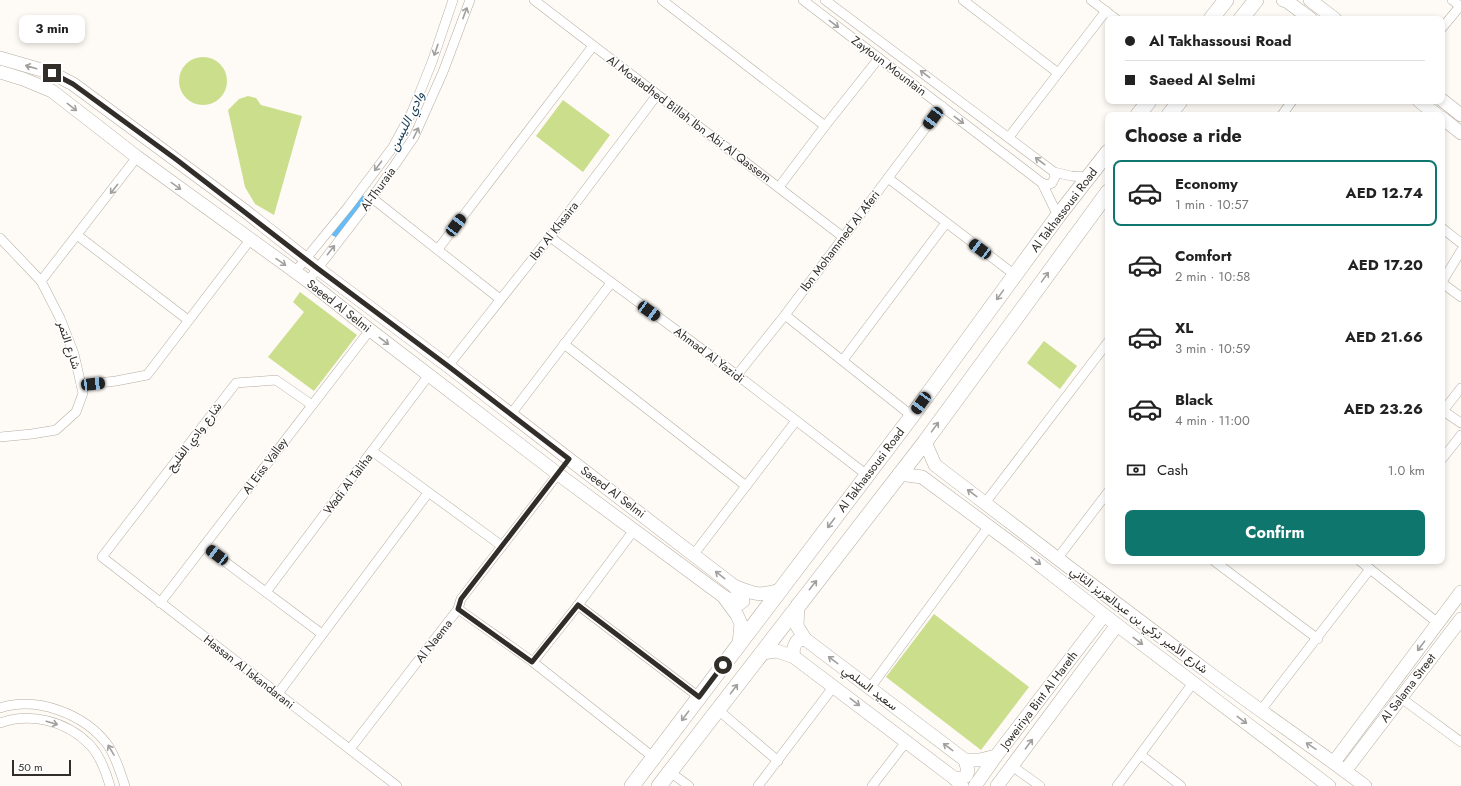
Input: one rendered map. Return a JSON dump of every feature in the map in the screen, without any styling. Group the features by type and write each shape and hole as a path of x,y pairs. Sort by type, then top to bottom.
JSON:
{"main road":[{"path":"1243,16 1256,0"},
{"path":"1213,16 1221,2"},
{"path":"1140,112 1147,104"},
{"path":"1171,112 1178,104"},
{"name":"Al Takhassousi Road","path":"632,786 912,416 1058,216 1105,156"},
{"name":"Al Takhassousi Road","path":"659,786 798,604 925,442 1105,198"}],"street":[{"name":"Al-Thuraia","path":"295,272 348,207 393,147 412,112 454,0"},
{"name":"Al-Thuraia","path":"308,281 372,198 414,137 443,72 470,0"},
{"name":"Al Moatadhed Billah Ibn Abi Al Qassem","path":"534,0 843,237"},
{"path":"662,0 825,126"},
{"name":"Zaytoun Mountain","path":"803,0 1042,183 1058,216"},
{"name":"Zaytoun Mountain","path":"825,0 1054,172 1071,176 1088,177"},
{"path":"963,0 1058,73"},
{"path":"1091,0 1112,16"},
{"path":"1284,0 1307,16"},
{"path":"1310,0 1331,16"},
{"path":"1445,24 1460,5 1452,0"},
{"path":"1009,137 1106,11"},
{"path":"438,249 593,46"},
{"name":"Saeed Al Selmi","path":"0,58 52,73 73,84 177,160 734,586 750,593 763,595 781,590"},
{"path":"779,187 879,58"},
{"name":"Saeed Al Selmi","path":"0,72 23,79 52,91 137,157 308,281 558,474 723,596 737,615 741,624 739,644"},
{"name":"Ibn Al Khsaira","path":"448,366 550,237 657,95"},
{"path":"1445,102 1461,115"},
{"path":"1423,104 1434,112"},
{"name":"Ibn Mohammed Al Aferi","path":"737,376 942,106"},
{"path":"1445,120 1461,133"},
{"path":"42,281 137,157"},
{"path":"1042,183 1048,185 1052,183 1055,177 1054,172"},
{"path":"888,178 1015,275"},
{"path":"372,198 500,299"},
{"path":"842,360 946,223"},
{"path":"1445,230 1461,243"},
{"path":"77,235 188,320"},
{"name":"Ahmad Al Yazidi","path":"550,237 867,475"},
{"name":"شارع التمر","path":"0,238 42,281 60,318 74,354 83,393 76,412 56,430 0,437"},
{"path":"81,385 116,381 147,375 250,240"},
{"path":"1445,277 1461,251"},
{"path":"511,414 611,283"},
{"path":"1445,284 1461,297"},
{"path":"785,314 912,416"},
{"name":"Al Eiss Valley","path":"160,603 370,330"},
{"path":"564,344 746,486"},
{"path":"975,516 1105,346"},
{"name":"Wadi Al Taliha","path":"266,592 429,375"},
{"name":"شارع وادي الفليح","path":"102,557 236,382 276,380 312,405"},
{"path":"1445,408 1461,388"},
{"path":"1445,411 1461,423"},
{"path":"694,574 699,558 746,486 795,422"},
{"path":"1445,455 1461,435"},
{"name":"شارع الأمير تركي بن عبدالعزيز الثاني","path":"925,442 935,465 1205,670 1334,762 1365,786"},
{"path":"372,451 502,546"},
{"path":"558,474 569,459"},
{"path":"922,477 928,466 935,465"},
{"name":"Al Naema","path":"350,749 458,609 461,599 558,474"},
{"name":"شارع الأمير تركي بن عبدالعزيز الثاني","path":"899,474 922,477 1001,535 1104,616 1329,786"},
{"path":"278,695 428,493"},
{"path":"1057,559 1105,496"},
{"path":"1001,535 1012,533 1013,530 1009,522"},
{"path":"870,688 989,526"},
{"path":"532,662 578,605 634,530"},
{"path":"1018,548 1014,536 1019,533 1026,535"},
{"path":"204,546 322,634"},
{"name":"Hassan Al Iskandarani","path":"102,557 396,786"},
{"path":"1218,564 1318,639"},
{"path":"1364,564 1438,623"},
{"path":"1261,710 1318,639 1370,569"},
{"path":"723,596 739,604 743,601 742,596 734,586"},
{"path":"1334,762 1461,592"},
{"name":"سعيد السلمي","path":"762,653 777,651 794,657 958,782 966,776 968,771 966,760 805,639 797,626 798,604"},
{"path":"578,605 699,697"},
{"path":"458,609 532,662 653,758"},
{"name":"Joweiriya Bint Al Hareth","path":"975,786 996,756 1104,616"},
{"name":"Al Salama Street","path":"1345,771 1461,619"},
{"name":"Joweiriya Bint Al Hareth","path":"997,786 1117,625"},
{"path":"1093,630 1103,628 1108,638"},
{"path":"794,657 793,651 797,641 805,639"},
{"path":"1117,786 1193,683 1205,670"},
{"path":"758,786 834,686"},
{"path":"1390,688 1401,698 1461,742"},
{"path":"29,704 30,719"},
{"path":"0,708 8,705 29,704 60,710 78,718 95,730 107,744 115,758 125,786"},
{"path":"717,709 778,761"},
{"path":"0,723 37,718 65,726 90,745 98,756 106,772 110,786"},
{"path":"1278,747 1285,746 1290,742 1291,738 1288,729"},
{"path":"872,786 906,742"},
{"path":"1343,751 1346,760 1356,758"},
{"path":"1140,755 1181,786"},
{"path":"966,760 980,760 996,756"},
{"path":"1012,766 1040,786"},
{"path":"670,772 689,786"}],"green space":[{"path":"198,57 208,57 220,64 227,76 227,86 220,98 208,105 198,105 190,101 183,94 179,86 179,76 183,68 190,61"},
{"path":"248,96 256,98 261,105 302,116 274,215 255,204 245,187 228,110 239,99"},
{"path":"563,100 610,135 583,172 536,136"},
{"path":"300,292 357,335 314,391 268,357 304,312 293,302"},
{"path":"1044,341 1077,366 1060,389 1027,363"},
{"path":"934,614 1029,687 981,750 886,677"}],"waterway":[{"name":"وادي الليسن","path":"337,230 358,200"}],"route":[{"path":"52,73 73,84 177,160 569,459 461,599 458,609 532,662 578,605 699,697 723,665"}]}
